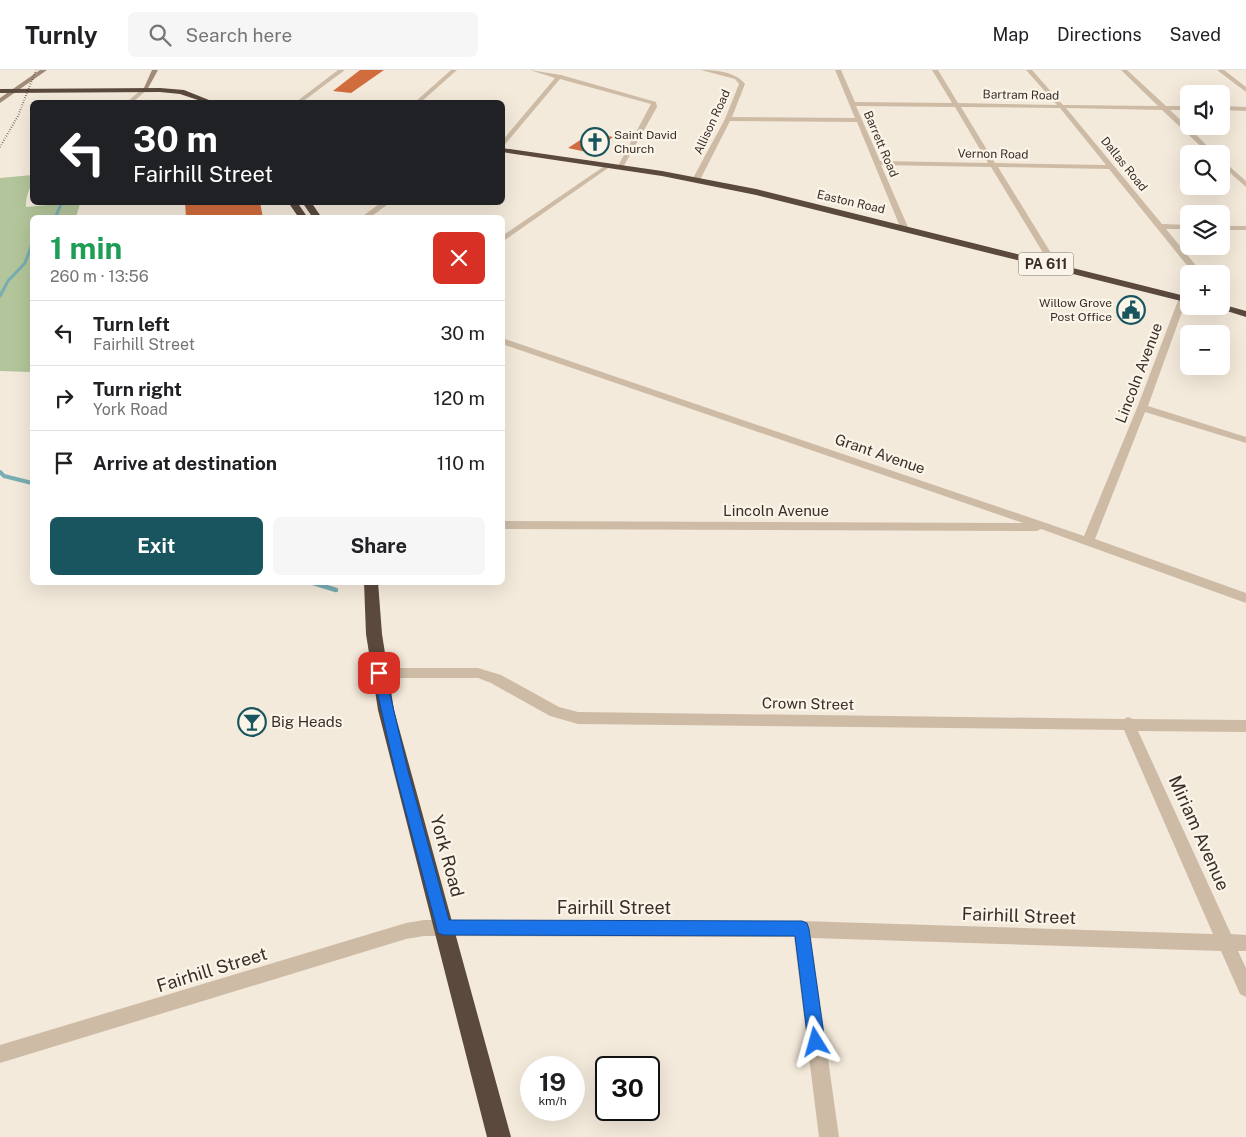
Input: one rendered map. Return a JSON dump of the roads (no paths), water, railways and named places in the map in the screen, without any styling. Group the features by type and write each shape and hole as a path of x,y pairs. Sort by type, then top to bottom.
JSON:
{"highway":[{"path":"146,89 188,100"},
{"path":"0,91 146,89 181,92 204,100"},
{"name":"Easton Road","path":"505,150 696,180 904,227 1180,297"},
{"path":"1230,308 1246,314"},
{"name":"York Road","path":"371,585 374,634 379,673 401,771 499,1137"}],"street":[{"path":"0,101 44,70"},
{"path":"132,100 146,89 156,70"},
{"path":"302,100 342,70"},
{"path":"420,100 454,70"},
{"path":"533,70 654,103 654,107 620,168"},
{"name":"Allison Road","path":"696,180 728,118 742,84 741,81 732,76 704,70"},
{"name":"Barrett Road","path":"838,70 904,227"},
{"path":"935,70 1055,266"},
{"name":"Dallas Road","path":"1029,70 1062,107 1192,265"},
{"path":"1124,70 1204,145"},
{"path":"1220,70 1246,90"},
{"path":"505,142 558,76"},
{"name":"Bartram Road","path":"852,104 1180,108"},
{"path":"1230,108 1246,109"},
{"path":"728,118 858,120"},
{"name":"Vernon Road","path":"876,163 1110,167"},
{"path":"505,238 608,166"},
{"path":"1230,170 1246,185"},
{"path":"368,215 383,205"},
{"path":"1159,226 1180,227"},
{"path":"1230,228 1246,228"},
{"name":"Lincoln Avenue","path":"1088,540 1180,314"},
{"name":"Grant Avenue","path":"505,342 1088,540 1246,598"},
{"path":"1142,408 1246,440"},
{"name":"Lincoln Avenue","path":"505,525 1048,527"},
{"name":"Crown Street","path":"379,673 478,674 496,679 555,712 578,718 1128,723 1246,726"},
{"name":"Miriam Avenue","path":"1128,723 1246,988"},
{"name":"Fairhill Street","path":"0,1054 406,931 424,928 802,929 1246,943"},
{"path":"802,929 829,1137"}],"waterway":[{"path":"56,215 61,205"},
{"path":"0,296 8,281 25,263 30,249"},
{"path":"0,472 4,476 30,482"},
{"path":"320,585 336,590"}],"railway":[{"path":"0,147 18,116 36,70"}],"place":[{"name":"Saint David Church","path":"595,142"},
{"name":"Willow Grove Post Office","path":"1131,310"},
{"name":"Big Heads","path":"252,722"}]}
